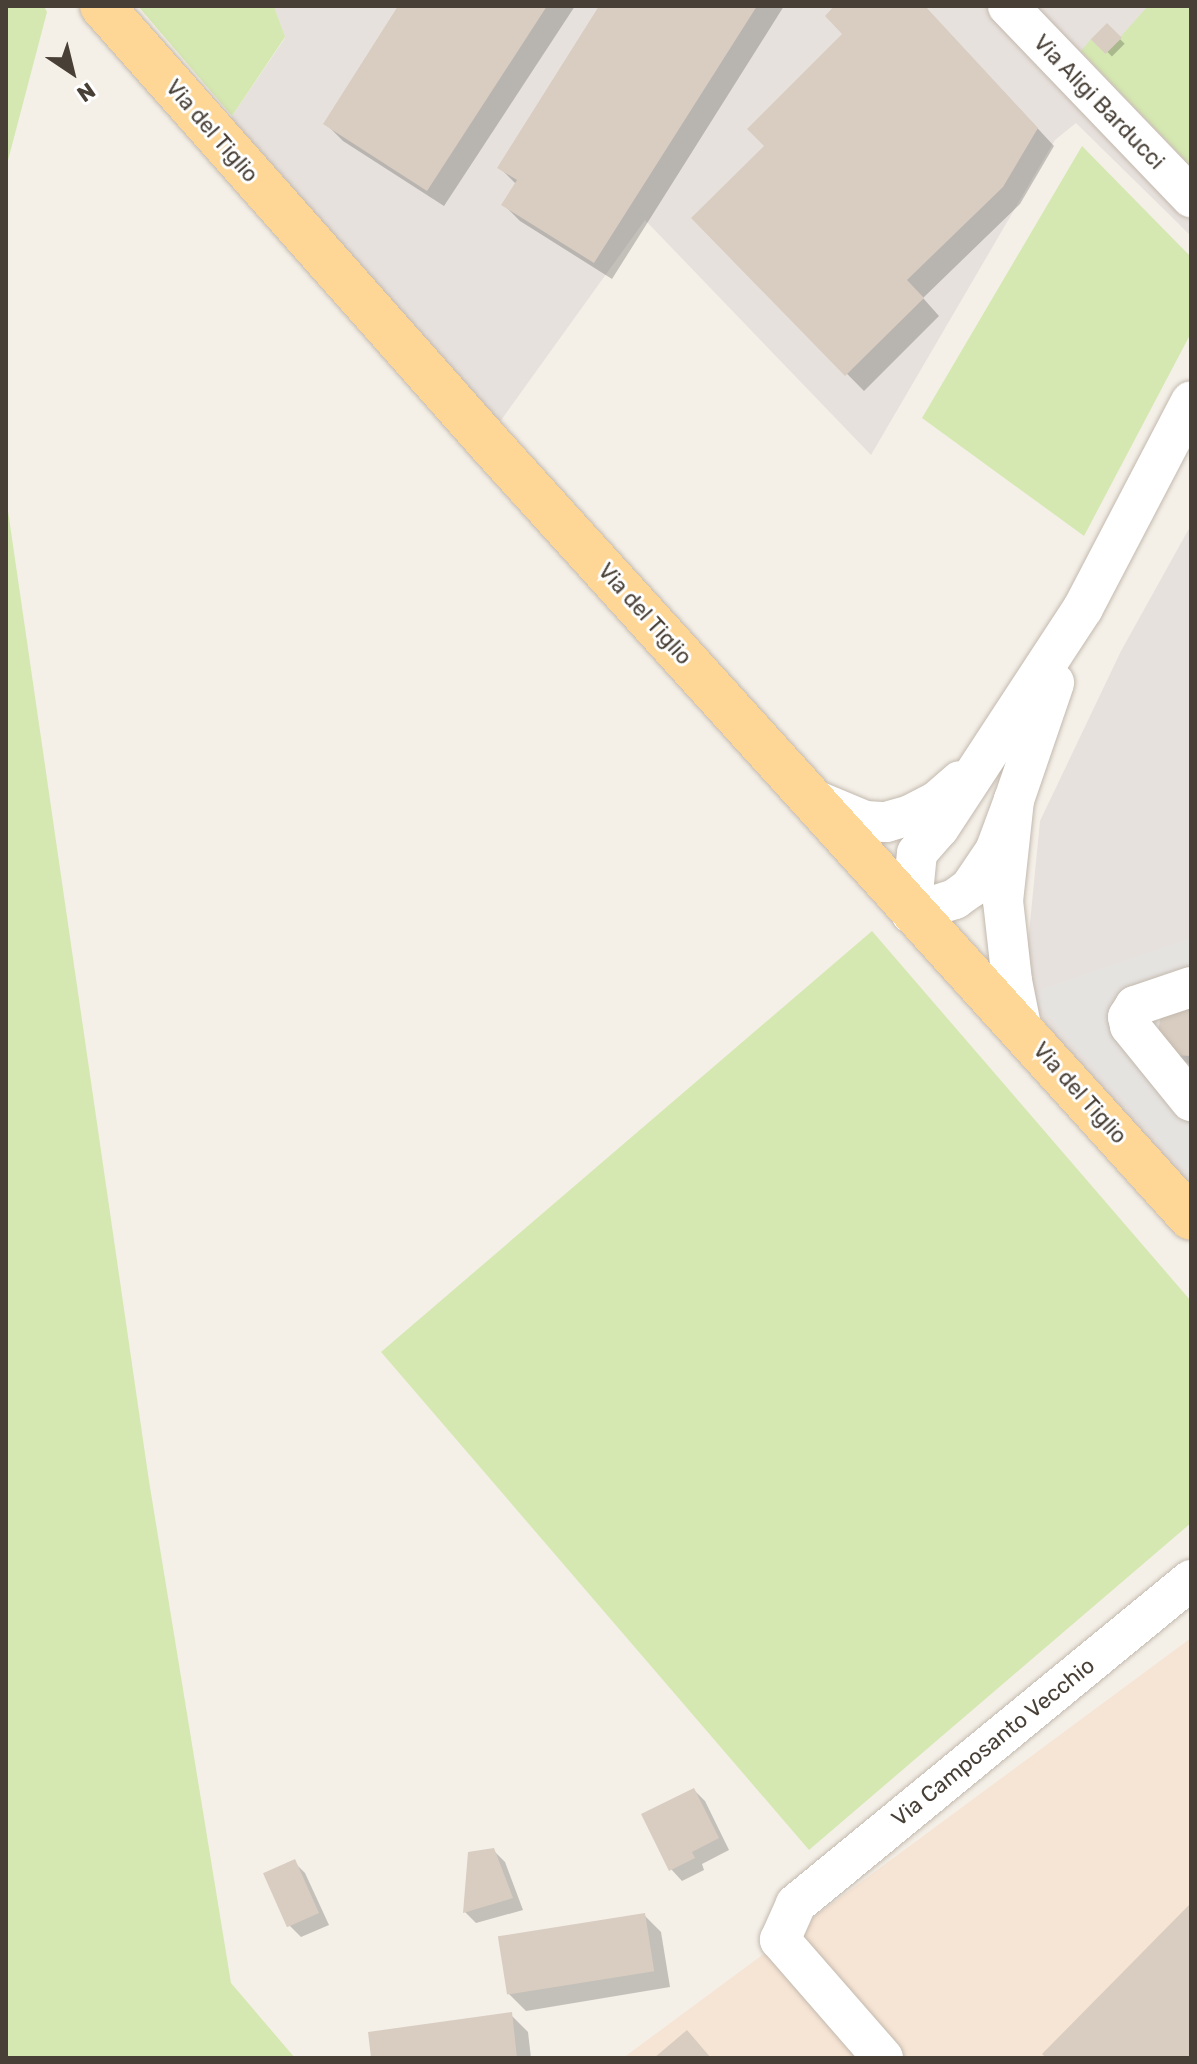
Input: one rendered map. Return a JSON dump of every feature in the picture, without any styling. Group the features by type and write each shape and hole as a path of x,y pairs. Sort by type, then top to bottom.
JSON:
{"main road":[{"name":"Via del Tiglio","path":"102,6 490,444 817,801 911,913 1021,1026 1191,1218"}],"street":[{"name":"Via Aligi Barducci","path":"1008,6 1191,197"},
{"path":"1083,608 1029,750 995,851 970,888 955,899 911,913 917,853 939,828 984,761 1180,453 1191,401"},
{"path":"817,801 865,821 886,822 910,815 937,801 984,761"},
{"path":"1014,800 1003,901 1012,981 1021,1026"},
{"path":"1191,987 1135,1006 1128,1017 1130,1026 1191,1101"},
{"name":"Via Camposanto Vecchio","path":"883,2058 780,1940 796,1904 1191,1580"}],"shaded area":[{"path":"274,6 1191,6 1191,236 1076,123 1055,140 871,455 645,220 499,423 230,119 285,38"},
{"path":"1191,525 1191,1209 1023,994 1040,821 1121,651"},
{"path":"1191,938 1191,1176 1032,998 1045,988"},
{"path":"1191,1638 1191,2058 623,2058"}],"green space":[{"path":"6,6 44,6 47,12 6,168"},
{"path":"138,6 274,6 285,37 232,116"},
{"path":"1148,6 1191,6 1191,166 1081,51 1091,39 1106,53"},
{"path":"1082,146 1191,257 1191,333 1084,536 922,418"},
{"path":"6,497 149,1481 231,1983 295,2058 6,2058"},
{"path":"872,931 1191,1301 1191,1523 809,1850 381,1352"}],"building":[{"path":"398,6 547,6 427,191 323,124"},
{"path":"599,6 757,6 594,263 501,205 517,180 497,168"},
{"path":"834,6 925,6 1038,128 1003,187 907,280 924,298 845,376 691,218 764,146 747,129 842,34 825,16"},
{"path":"1107,23 1122,38 1106,54 1091,39"},
{"path":"1191,994 1191,1056 1174,1055 1157,1036 1162,1010"},
{"path":"694,1788 719,1838 692,1852 695,1858 669,1871 641,1814"},
{"path":"494,1848 513,1898 463,1913 468,1852"},
{"path":"295,1859 319,1913 287,1927 263,1873"},
{"path":"1191,1903 1191,2058 1046,2058 1042,2054"},
{"path":"645,1913 654,1971 507,1995 498,1936"},
{"path":"512,2012 517,2058 371,2058 368,2032"},
{"path":"687,2030 711,2058 654,2058"}]}
